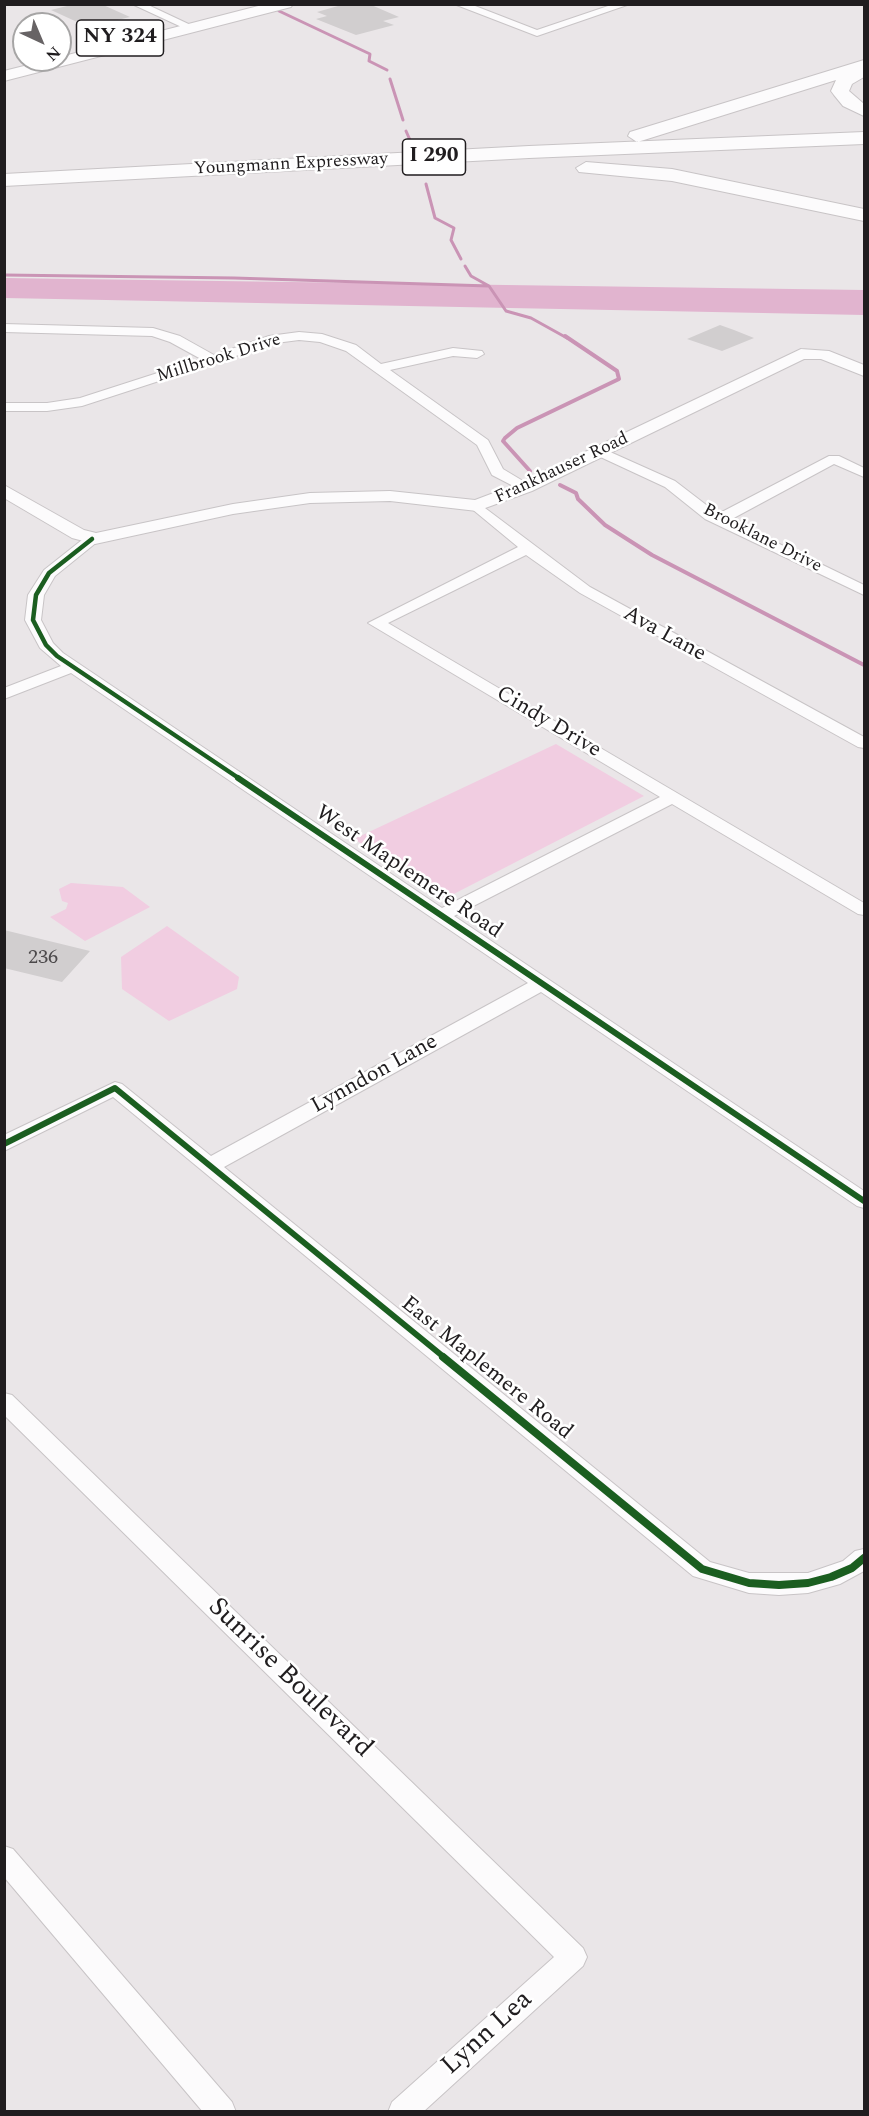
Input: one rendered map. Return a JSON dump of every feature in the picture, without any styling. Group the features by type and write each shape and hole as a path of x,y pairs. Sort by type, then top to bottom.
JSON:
{"highway":[{"path":"864,68 844,81 840,91 849,102 864,111"},
{"path":"529,152 627,139 864,68"},
{"name":"Youngmann Expressway","path":"4,180 529,152 864,138"},
{"name":"Youngmann Expressway","path":"4,193 864,151"},
{"path":"509,168 589,168 672,175 864,215"},
{"path":"4,198 167,185"}],"main road":[{"name":"NY 324","path":"4,76 186,26 253,4"},
{"name":"NY 324","path":"72,51 285,4"}],"street":[{"path":"137,4 186,26"},
{"path":"459,4 537,33 625,4"},
{"path":"4,328 153,332 175,339 212,359"},
{"name":"Millbrook Drive","path":"4,407 47,407 82,402 274,339 312,336 343,344 380,368 483,443 497,472 526,487"},
{"path":"380,368 453,352 477,354"},
{"name":"Frankhauser Road","path":"92,539 233,509 310,498 390,496 477,506 526,487 801,354 823,354 864,371"},
{"name":"Brooklane Drive","path":"599,451 670,484 718,520 864,591"},
{"path":"718,520 834,459 864,473"},
{"path":"4,490 78,534 92,539"},
{"name":"Ava Lane","path":"477,506 528,548 611,605 864,743"},
{"name":"West Maplemere Road","path":"92,539 49,573 36,595 32,607 38,633 46,645 72,667 864,1201"},
{"name":"Cindy Drive","path":"528,548 376,623 864,910"},
{"path":"4,694 72,667"},
{"path":"440,916 673,797"},
{"name":"Lynndon Lane","path":"209,1166 541,984"},
{"name":"East Maplemere Road","path":"4,1144 115,1088 702,1569 749,1583 779,1585 808,1583 831,1577 852,1568 864,1558"},
{"name":"Sunrise Boulevard","path":"4,1401 573,1957"},
{"path":"4,1857 222,2112"},
{"name":"Lynn Lea","path":"402,2112 573,1957"}],"shaded area":[{"path":"5,278 864,290 864,315 5,298"},
{"path":"556,744 644,796 444,899 354,839"},
{"path":"71,883 123,887 150,907 85,941 50,917 66,909 68,903 62,901 59,889"},
{"path":"167,926 239,977 237,989 169,1021 122,989 121,957"}],"building":[{"path":"75,4 101,4 130,17 88,27 72,20 72,12 51,10"},
{"path":"345,4 369,4 399,17 383,21 394,25 356,35 316,19 327,16 317,12"},
{"path":"720,325 754,338 722,351 687,339"},
{"path":"4,930 90,951 62,982 4,968"}],"waterway":[{"path":"279,11 370,54 369,61 387,70"},
{"path":"390,79 403,120"},
{"path":"406,131 414,149"},
{"path":"426,184 435,218 454,228 451,240 461,259"},
{"path":"465,266 471,276 489,286"},
{"path":"4,275 234,278 489,286"},
{"path":"489,286 506,311 531,318 567,338"},
{"path":"530,471 503,441 505,438 517,428 619,379 617,371 565,336"},
{"path":"560,485 576,493 578,499 605,525 652,555 864,665"}],"cycle path":[{"path":"92,539 49,573 36,595 33,620 46,645 57,656 864,1201"},
{"path":"4,1144 115,1088 702,1569 749,1583 779,1585 808,1583 831,1577 852,1568 864,1558"}]}
